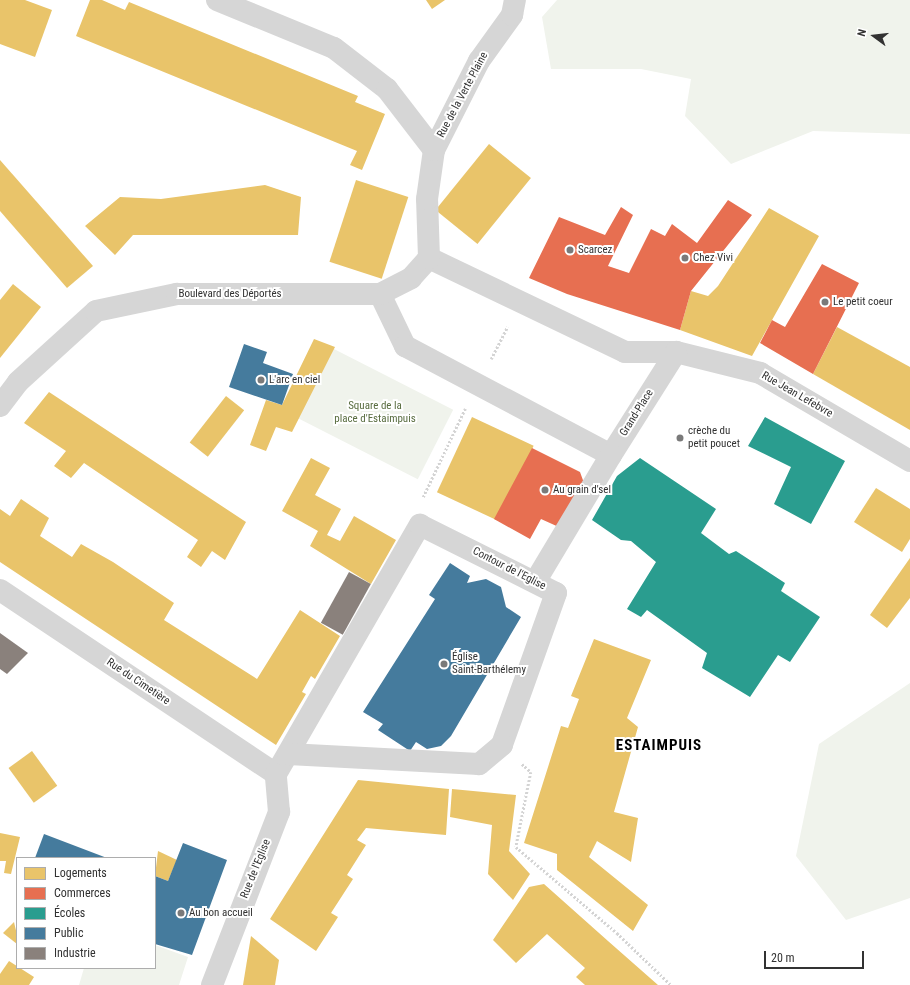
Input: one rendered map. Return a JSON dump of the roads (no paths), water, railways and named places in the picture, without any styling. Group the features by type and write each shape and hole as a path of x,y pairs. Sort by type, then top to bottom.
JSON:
{"street":[{"path":"217,0 334,48 387,89 434,150"},
{"name":"Rue de la Verte Plaine","path":"429,258 427,199 434,150 479,61 512,15 515,0"},
{"path":"611,455 405,346 380,294 411,278 429,258 625,352 676,352"},
{"name":"Boulevard des Déportés","path":"0,406 18,382 96,311 177,294 380,294"},
{"name":"Grand-Place","path":"535,582 611,455 676,352"},
{"name":"Rue Jean Lefebvre","path":"676,352 760,372 910,461"},
{"name":"Contour de l'Eglise","path":"276,774 420,525 556,594 502,745 479,764 288,754"},
{"name":"Rue du Cimetière","path":"0,590 276,774"},
{"name":"Rue de l'Eglise","path":"212,985 252,876 279,812 276,774"}],"place":[{"name":"Scarcez","path":"570,250"},
{"name":"Chez Vivi","path":"685,258"},
{"name":"Le petit coeur","path":"825,302"},
{"name":"L'arc en ciel","path":"261,380"},
{"name":"crèche du petit poucet","path":"680,438"},
{"name":"Au grain d'sel","path":"545,490"},
{"name":"Église Saint-Barthélemy","path":"444,664"},
{"name":"Au bon accueil","path":"181,913"}],"district":[{"name":"ESTAIMPUIS","path":"659,746"}],"park label":[{"name":"Square de la place d'Estaimpuis","path":"375,413"}]}
